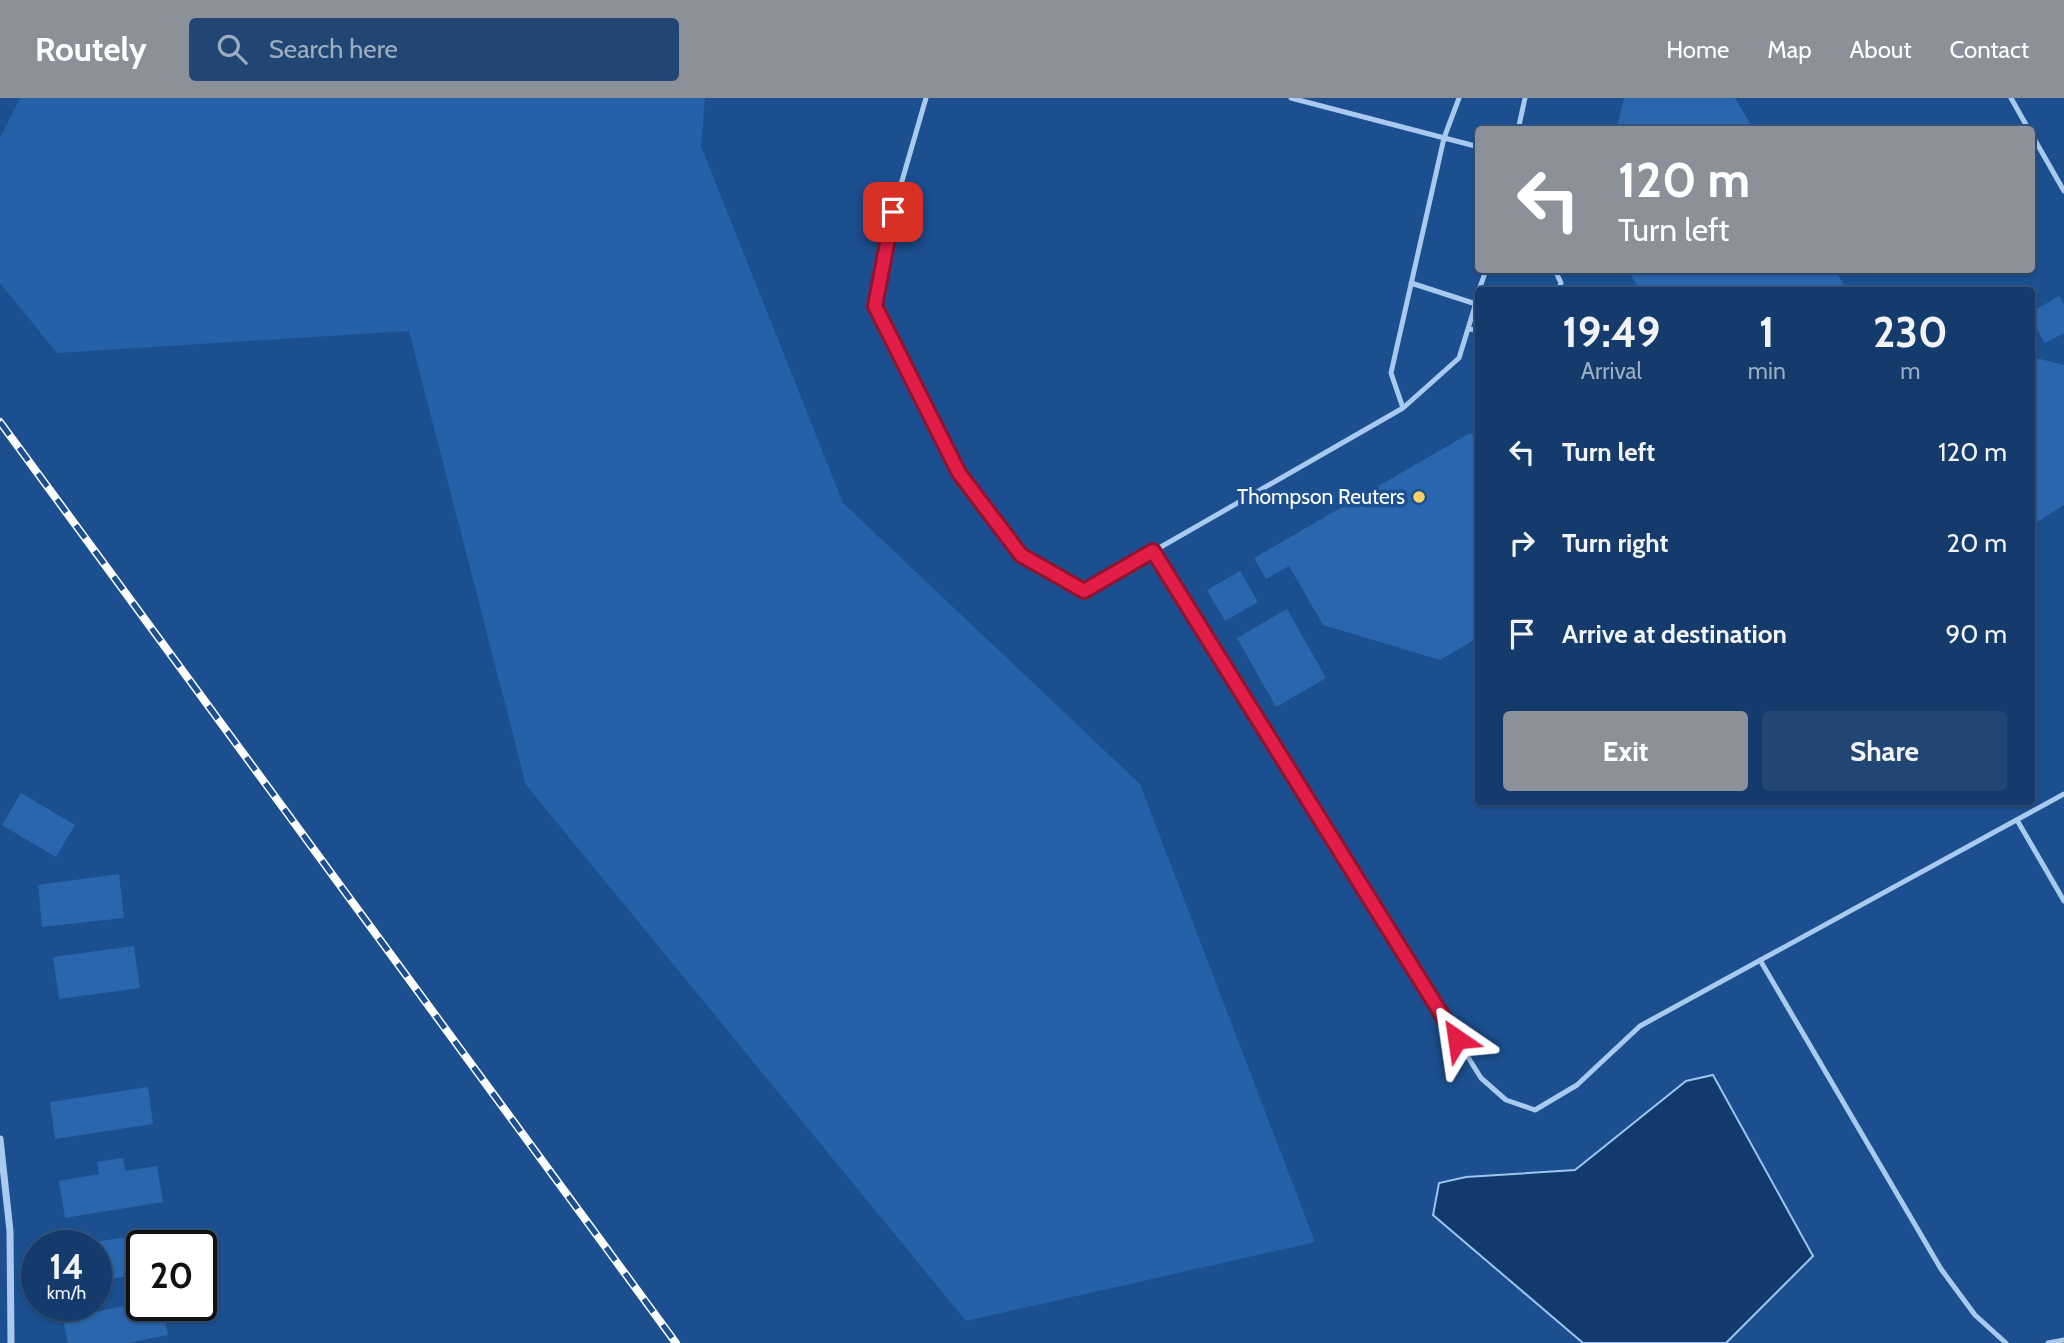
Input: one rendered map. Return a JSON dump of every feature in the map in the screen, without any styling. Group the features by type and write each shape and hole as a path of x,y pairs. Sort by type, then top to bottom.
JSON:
{"street":[{"path":"0,1139 10,1231 11,1343"}],"lane":[{"path":"926,98 893,212 875,306 959,473 1021,555 1084,591 1403,408 1459,358 1475,304 1410,283"},
{"path":"1292,98 1475,146"},
{"path":"1403,408 1391,373 1444,138 1459,98"},
{"path":"1519,126 1525,98"},
{"path":"2011,98 2027,126"},
{"path":"2035,140 2064,191"},
{"path":"1468,329 1475,330"},
{"path":"1153,551 1481,1078 1506,1100 1535,1110 1577,1084 1640,1026 2064,794"},
{"path":"2017,820 2064,901"},
{"path":"1760,960 1941,1269 1975,1315 2006,1343"},
{"path":"2049,1343 2064,1340"}],"shaded area":[{"path":"20,98 705,98 701,146 843,503 1140,784 1315,1242 966,1321 526,785 409,331 57,353 0,283 0,138"},
{"path":"1713,1075 1813,1256 1726,1343 1583,1343 1433,1215 1439,1183 1466,1177 1575,1170 1686,1081"}],"building":[{"path":"1624,98 1735,98 1752,126 1617,126"},
{"path":"1630,273 1837,273 1845,287 1638,287"},
{"path":"2059,296 2064,304 2064,333 2045,343 2035,325 2035,310"},
{"path":"2035,358 2064,365 2064,505 2035,523"},
{"name":"Thompson Reuters","path":"1470,433 1475,435 1475,639 1440,660 1323,625 1289,566 1266,579 1254,558"},
{"path":"1240,571 1258,602 1225,621 1207,590"},
{"path":"1287,609 1326,678 1276,707 1237,638"},
{"path":"21,793 75,825 56,857 2,825"},
{"path":"119,874 124,918 42,927 38,885"},
{"path":"134,946 140,988 59,999 53,957"},
{"path":"148,1087 153,1124 55,1139 50,1102"},
{"path":"123,1158 125,1171 157,1166 163,1202 65,1218 59,1181 99,1174 97,1162"},
{"path":"126,1237 126,1276 112,1279 112,1239"},
{"path":"126,1305 126,1321 165,1321 168,1335 128,1343 68,1343 63,1321 112,1321 112,1308"}],"railway":[{"path":"0,422 676,1343"}],"place":[{"name":"Thompson Reuters","path":"1419,497"}],"route":[{"path":"893,212 875,306 959,473 1021,555 1084,591 1153,551 1457,1039"}]}
